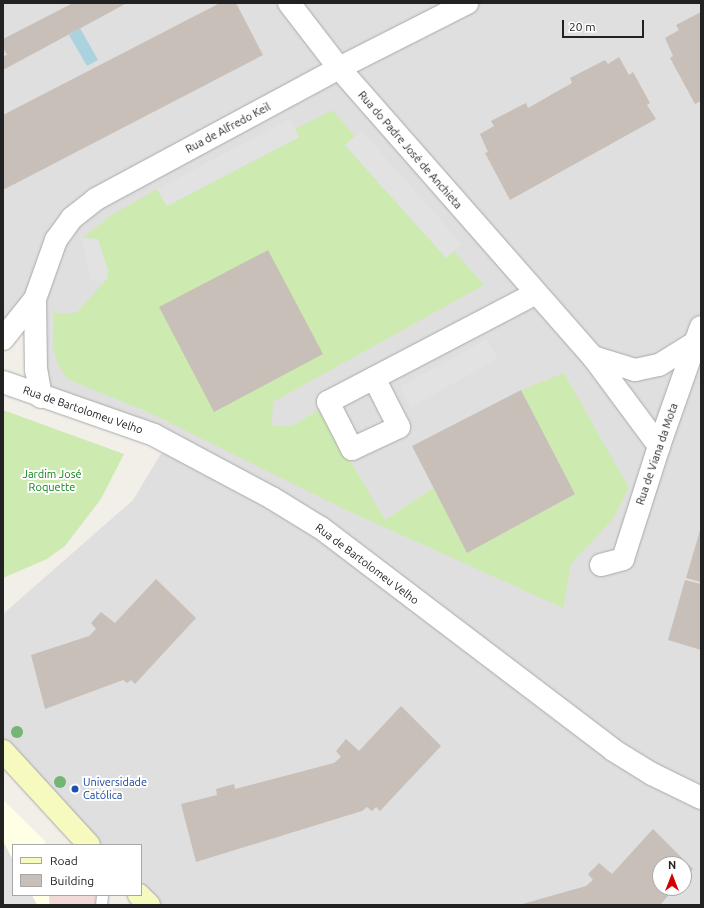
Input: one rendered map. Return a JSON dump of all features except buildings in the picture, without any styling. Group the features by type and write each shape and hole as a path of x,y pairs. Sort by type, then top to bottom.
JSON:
{"main road":[{"path":"3,751 88,844"},
{"path":"140,896 149,905"}],"street":[{"name":"Rua do Padre José de Anchieta","path":"289,3 339,68 535,294 593,357 659,446"},
{"name":"Rua de Alfredo Keil","path":"41,397 36,370 36,299 56,240 72,218 96,199 339,68 467,3"},
{"path":"374,378 535,294"},
{"name":"Rua de Alfredo Keil","path":"3,339 36,299"},
{"path":"593,357 635,370 659,365 699,334"},
{"name":"Rua de Viana da Mota","path":"601,565 623,559 659,446 699,334"},
{"name":"Rua de Bartolomeu Velho","path":"3,382 41,397 154,435 218,468 321,528 613,750 645,770 701,798"}],"shaded area":[{"path":"3,3 701,3 701,905 149,905 142,896 142,844 88,844 3,751 3,614 133,500 168,442 41,397 35,299 3,339"},
{"path":"290,119 299,137 167,206 157,189"},
{"path":"361,130 462,244 446,258 345,145"},
{"path":"82,238 98,239 108,271 107,280 96,282 90,278"},
{"path":"487,339 498,359 411,407 400,387"},
{"path":"3,800 45,841 45,844 12,844 12,896 49,896 49,905 3,905"},
{"path":"3,841 12,858 12,896 32,896 37,905 3,905"},
{"path":"49,896 100,896 109,905 50,905"}],"green space":[{"path":"332,110 355,136 345,145 446,257 454,251 484,285 273,402 272,426 292,426 320,409 385,520 433,488 467,552 575,494 521,390 564,373 629,488 613,519 571,564 563,608 344,509 148,412 67,379 58,364 53,347 54,312 67,314 77,312 107,279 108,271 98,239 82,238 113,214 157,189 167,206 299,137 295,129"},
{"name":"Jardim José Roquette","path":"3,410 124,454 101,499 65,546 47,559 3,578"}],"water":[{"path":"80,28 98,60 87,66 69,35"}],"place":[{"name":"Universidade Católica","path":"75,789"}]}
